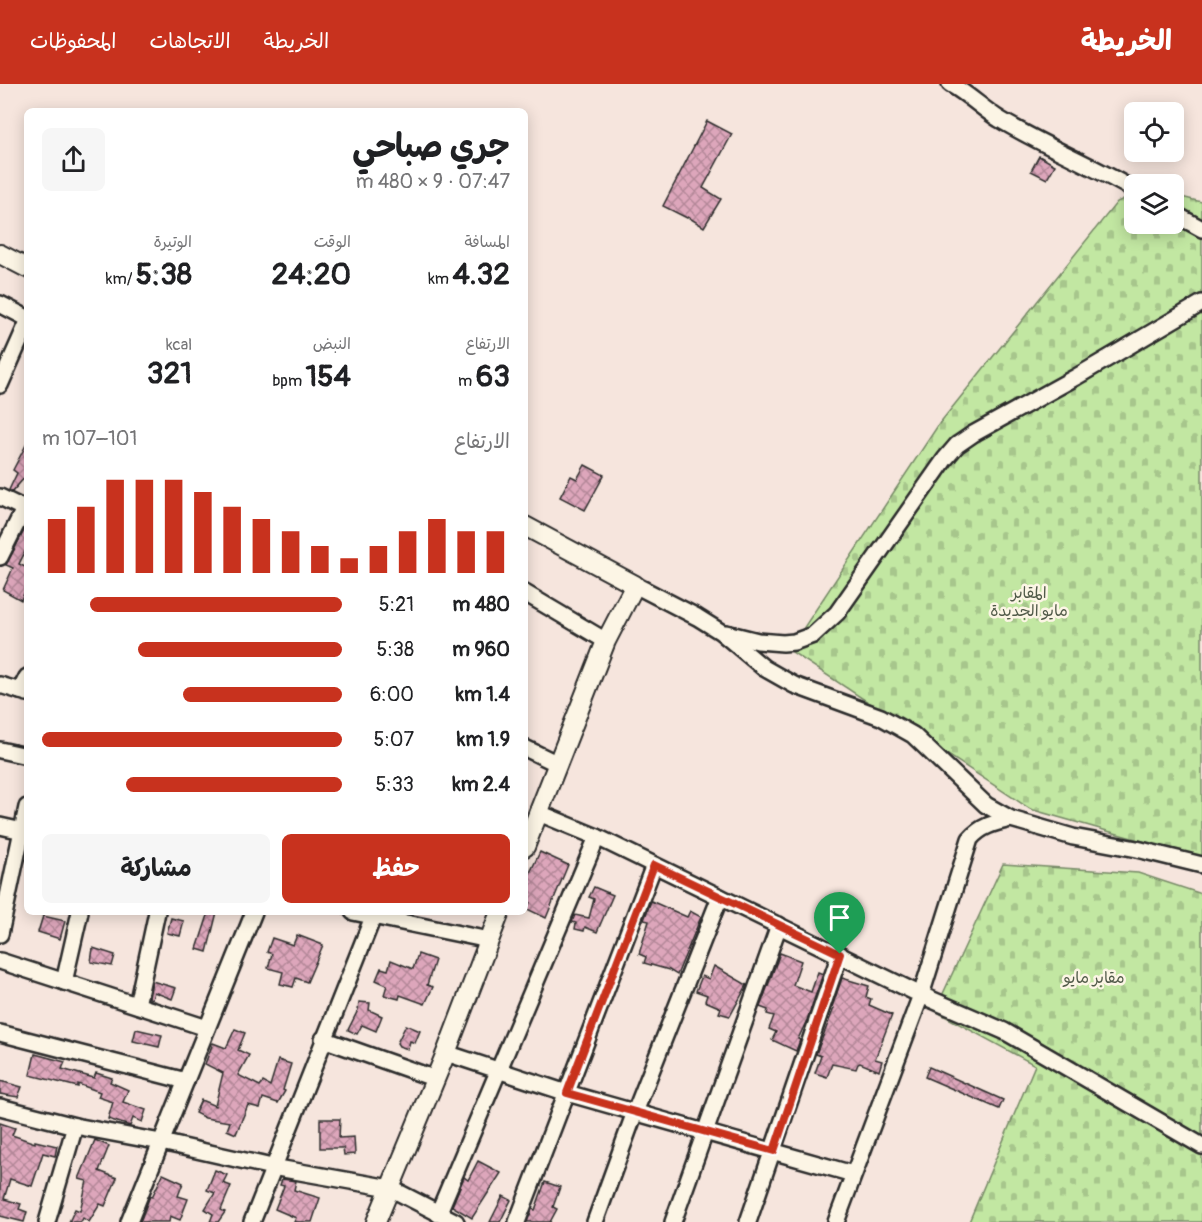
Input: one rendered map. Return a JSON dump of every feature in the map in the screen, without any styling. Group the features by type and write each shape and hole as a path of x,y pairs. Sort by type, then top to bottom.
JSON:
{"street":[{"path":"950,84 975,99 997,117 1124,184"},
{"path":"1184,219 1202,229"},
{"path":"0,254 24,266"},
{"path":"721,632 758,641 783,644 813,635 837,614 957,445 1202,303"},
{"path":"0,304 24,316"},
{"path":"0,385 24,331"},
{"path":"0,497 24,508"},
{"path":"0,557 24,513"},
{"path":"528,528 697,617 721,632 764,668 794,685 881,717 913,735 986,805 1011,819 1073,837 1137,849 1202,865"},
{"path":"528,839 606,641 635,585"},
{"path":"528,595 606,641"},
{"path":"0,685 24,687"},
{"path":"528,749 558,764"},
{"path":"0,750 24,755"},
{"path":"538,813 597,837 881,976 1004,1031 1202,1146"},
{"path":"836,1222 921,995 970,839 988,824 1011,819"},
{"path":"0,826 24,832"},
{"path":"0,934 24,836"},
{"path":"438,1214 597,837"},
{"path":"517,1222 654,865"},
{"path":"595,1222 635,1112 720,897"},
{"path":"64,982 79,915"},
{"path":"137,1005 156,915"},
{"path":"129,1222 253,915"},
{"path":"252,1222 374,915"},
{"path":"378,915 489,940"},
{"path":"376,1222 446,1053 499,915"},
{"path":"673,1222 779,925"},
{"path":"748,1222 840,954"},
{"path":"0,960 207,1028"},
{"path":"0,1034 186,1081"},
{"path":"323,1039 435,1079"},
{"path":"446,1053 567,1093 853,1174"},
{"path":"0,1107 75,1126 161,1142 272,1167 390,1188 456,1222"},
{"path":"47,1222 75,1126"}],"green space":[{"name":"المقابر مايو الجديدة","path":"1184,198 1202,202 1202,858 1030,809 789,650 939,424 1117,202 1124,199 1124,234 1184,234"},
{"name":"مقابر مايو","path":"1003,864 1138,873 1202,894 1202,1222 969,1222 1035,1065 935,1011"}],"building":[{"path":"707,121 732,134 703,188 721,199 704,227 663,206"},
{"path":"1039,156 1055,165 1047,179 1031,171"},
{"path":"24,449 24,478 12,492 9,490 17,473 13,470"},
{"path":"585,465 604,475 585,510 560,497 571,476 577,479"},
{"path":"24,531 24,554 19,564 24,566 24,594 21,600 3,590 13,568 6,565"},
{"path":"540,852 568,865 546,918 528,909 530,902 528,901 528,877"},
{"path":"594,887 613,895 597,932 585,927 584,931 575,929 576,923 572,922 575,915 589,918 594,899 589,897"},
{"path":"651,901 687,917 690,911 701,917 677,975 669,970 644,963 646,957 639,954 649,921 644,920"},
{"path":"208,915 216,915 207,952 197,949"},
{"path":"43,916 65,921 60,939 38,932"},
{"path":"171,918 184,921 180,936 167,933"},
{"path":"297,935 323,945 307,982 296,978 293,987 280,984 283,972 268,968 272,954 267,952 272,938 293,945"},
{"path":"93,948 115,955 112,966 91,962"},
{"path":"780,953 801,961 793,985 811,992 818,972 823,974 798,1039 800,1040 796,1051 772,1040 776,1032 769,1029 774,1016 767,1014 768,1010 760,1007"},
{"path":"418,954 435,960 427,985 433,987 425,1004 400,995 399,999 384,995 387,985 376,980 381,968 388,970 391,960 413,969"},
{"path":"714,966 747,985 730,1016 719,1013 721,1008 705,1001 707,995 696,991 702,976 709,979"},
{"path":"842,978 869,986 866,997 871,999 869,1005 892,1015 875,1059 882,1061 879,1071 860,1063 856,1069 832,1064 827,1077 815,1073 821,1056 816,1054 834,1008 832,1007"},
{"path":"152,981 176,988 172,999 154,992 152,999 149,998"},
{"path":"359,1002 370,1003 369,1010 382,1016 376,1031 362,1025 357,1034 348,1030 358,1010"},
{"path":"406,1025 420,1031 415,1043 410,1041 408,1049 397,1043"},
{"path":"136,1029 162,1035 159,1047 133,1041"},
{"path":"235,1029 245,1033 238,1050 249,1055 238,1075 260,1086 263,1082 270,1086 278,1060 291,1064 283,1090 285,1091 278,1103 263,1098 260,1108 248,1105 236,1134 227,1130 230,1122 205,1118 195,1113 201,1100 215,1106 223,1073 205,1064 213,1043 226,1048"},
{"path":"35,1054 65,1062 62,1069 94,1078 96,1073 112,1078 110,1082 128,1090 123,1102 146,1110 142,1122 133,1118 130,1126 108,1119 113,1102 98,1097 100,1092 78,1084 78,1087 30,1075"},
{"path":"929,1067 1003,1100 999,1109 925,1077"},
{"path":"0,1081 22,1087 18,1097 0,1094"},
{"path":"320,1119 340,1119 339,1138 354,1137 355,1154 344,1155 343,1148 320,1148"},
{"path":"0,1123 15,1128 12,1135 35,1143 35,1141 57,1146 55,1156 43,1153 32,1186 10,1179 4,1199 21,1204 19,1209 27,1212 24,1222 0,1216"},
{"path":"95,1140 109,1146 99,1171 117,1178 105,1206 100,1204 89,1222 83,1218 81,1222 69,1222 75,1209 80,1211 87,1181 79,1179"},
{"path":"478,1161 501,1173 472,1218 452,1206 464,1177 468,1180"},
{"path":"215,1170 227,1175 223,1183 231,1186 221,1210 225,1212 218,1222 210,1222 213,1214 205,1209 215,1193 207,1190"},
{"path":"163,1174 183,1183 178,1196 188,1199 180,1220 170,1216 169,1222 140,1222 150,1196 152,1197"},
{"path":"282,1179 296,1181 294,1190 320,1198 312,1222 294,1222 296,1218 275,1209 284,1186 280,1185"},
{"path":"545,1182 560,1187 553,1207 557,1209 550,1222 527,1222 532,1209 535,1210"},
{"path":"503,1196 511,1200 500,1222 490,1222"}],"route":[{"path":"654,865 840,954 774,1151 567,1093 654,865"}]}
